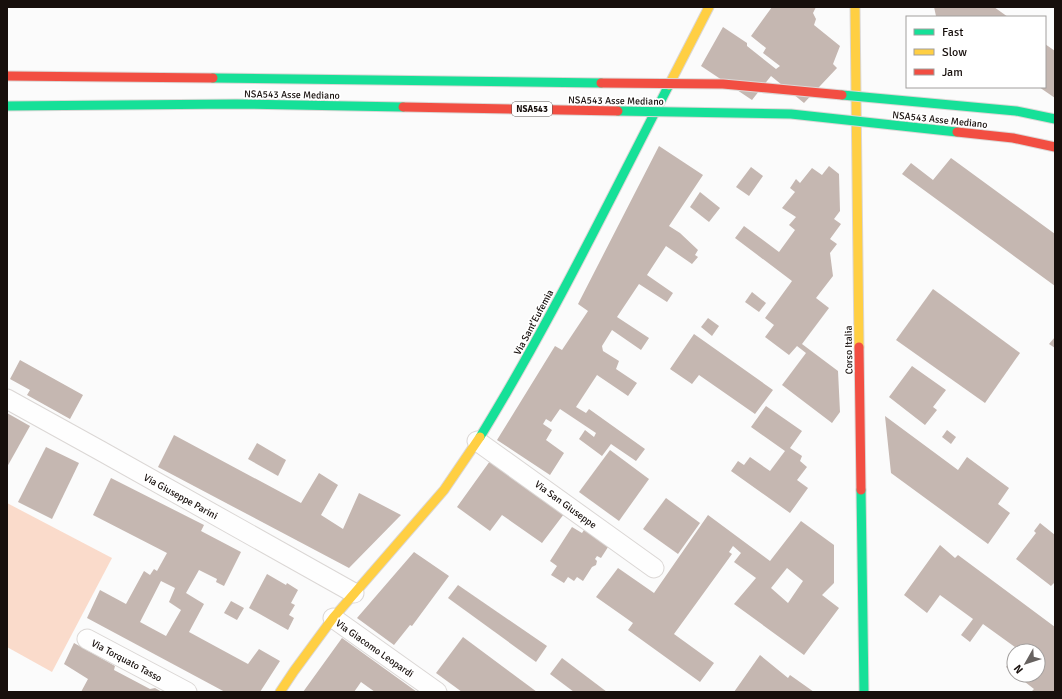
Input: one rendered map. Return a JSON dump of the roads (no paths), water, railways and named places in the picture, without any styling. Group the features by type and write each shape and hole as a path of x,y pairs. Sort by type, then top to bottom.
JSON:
{"main road":[{"name":"Via Sant'Eufemia","path":"280,692 333,618 444,490 477,441 508,391 547,321 710,7"},
{"name":"Corso Italia","path":"855,7 864,692"},
{"name":"NSA543 Asse Mediano","path":"7,76 723,84 1016,111 1055,119"},
{"name":"NSA543 Asse Mediano","path":"7,106 236,104 791,114 1013,138 1055,147"}],"street":[{"name":"Via Giuseppe Parini","path":"7,399 354,593"},
{"name":"Via San Giuseppe","path":"477,441 654,568"},
{"name":"Via Giacomo Leopardi","path":"333,618 437,692"},
{"name":"Via Torquato Tasso","path":"87,639 187,692"}]}
